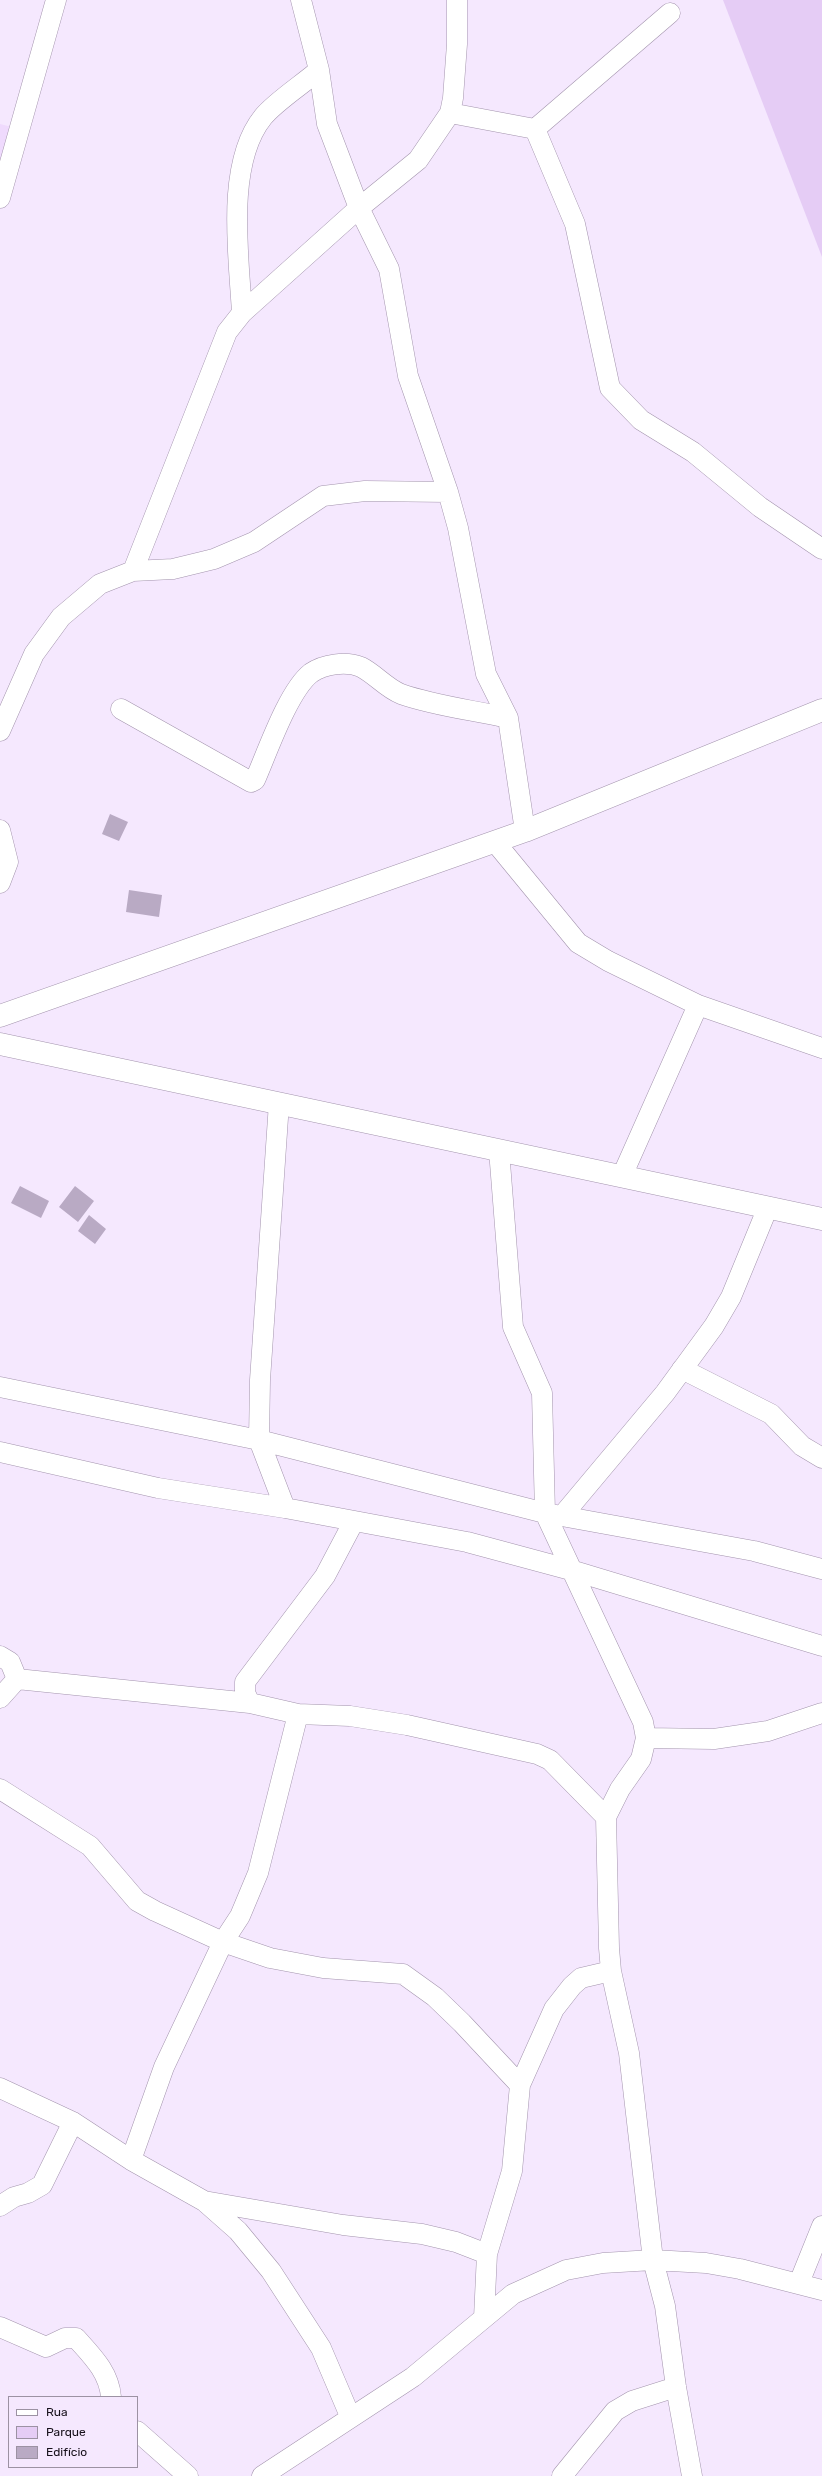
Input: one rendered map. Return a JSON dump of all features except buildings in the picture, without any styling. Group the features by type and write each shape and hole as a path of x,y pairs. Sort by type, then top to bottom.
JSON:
{"street":[{"path":"0,198 56,0"},
{"path":"301,0 319,70 327,124 359,208 389,269 408,376 448,492 458,528 486,674 508,718 525,831"},
{"path":"133,571 189,432 213,365 227,332 242,313 359,208 418,160 450,113 453,98 457,44 457,0"},
{"path":"535,129 670,12"},
{"path":"242,313 238,245 239,188 245,149 263,117 319,70"},
{"path":"450,113 535,129"},
{"path":"535,129 575,224 610,388 641,420 693,452 760,508 822,549"},
{"path":"0,731 34,654 61,617 100,584 133,571 173,569 214,559 254,542 323,496 365,491 448,492"},
{"path":"120,709 251,782 255,780 287,709 302,682 312,672 331,666 349,664 361,667 393,690 412,697 508,718"},
{"path":"0,1016 525,831 822,710"},
{"path":"0,830 8,862 0,883"},
{"path":"495,842 578,943 608,961 698,1004 822,1048"},
{"path":"622,1176 698,1004"},
{"path":"0,1044 822,1219"},
{"path":"279,1103 260,1380 259,1440 285,1508"},
{"path":"499,1150 513,1327 542,1393 554,1514 571,1570 643,1722 646,1738 641,1759 620,1789 606,1817 607,1913 611,1971 629,2054 653,2260 665,2306 676,2387 692,2476"},
{"path":"554,1514 682,1369 714,1326 731,1297 768,1207"},
{"path":"682,1369 771,1414 802,1446 822,1458"},
{"path":"0,1387 259,1440 554,1514 820,1562"},
{"path":"0,1452 158,1488 285,1508 466,1542 571,1570 822,1646"},
{"path":"250,1703 245,1693 246,1682 325,1576 354,1521"},
{"path":"0,1656 10,1662 17,1679"},
{"path":"17,1679 250,1703 298,1714 350,1716 407,1725 537,1754 550,1760 606,1817"},
{"path":"0,1698 17,1679"},
{"path":"646,1738 714,1739 768,1730 822,1713"},
{"path":"131,2160 164,2066 223,1942 240,1916 258,1873 298,1714"},
{"path":"0,1789 90,1846 137,1900 155,1911 223,1942 270,1958 323,1968 403,1974 435,1997 462,2023 520,2085"},
{"path":"484,2318 487,2254 512,2171 520,2085 554,2009 572,1986 581,1978 611,1971"},
{"path":"0,2088 73,2122 131,2160 204,2201 238,2232 271,2271 321,2348 350,2416"},
{"path":"0,2206 14,2197 28,2193 42,2185 73,2122"},
{"path":"204,2201 343,2225 422,2234 456,2242 487,2254"},
{"path":"799,2284 822,2226"},
{"path":"262,2476 350,2416 413,2377 513,2294 566,2270 603,2263 653,2260 706,2263 822,2290"},
{"path":"0,2327 46,2347 65,2338 76,2338 103,2368 110,2385 112,2396"},
{"path":"562,2476 615,2411 632,2401 676,2387"},
{"path":"138,2432 188,2476"}],"shaded area":[{"path":"0,124 20,129 0,198"}],"green space":[{"path":"723,0 822,0 822,257"}]}
